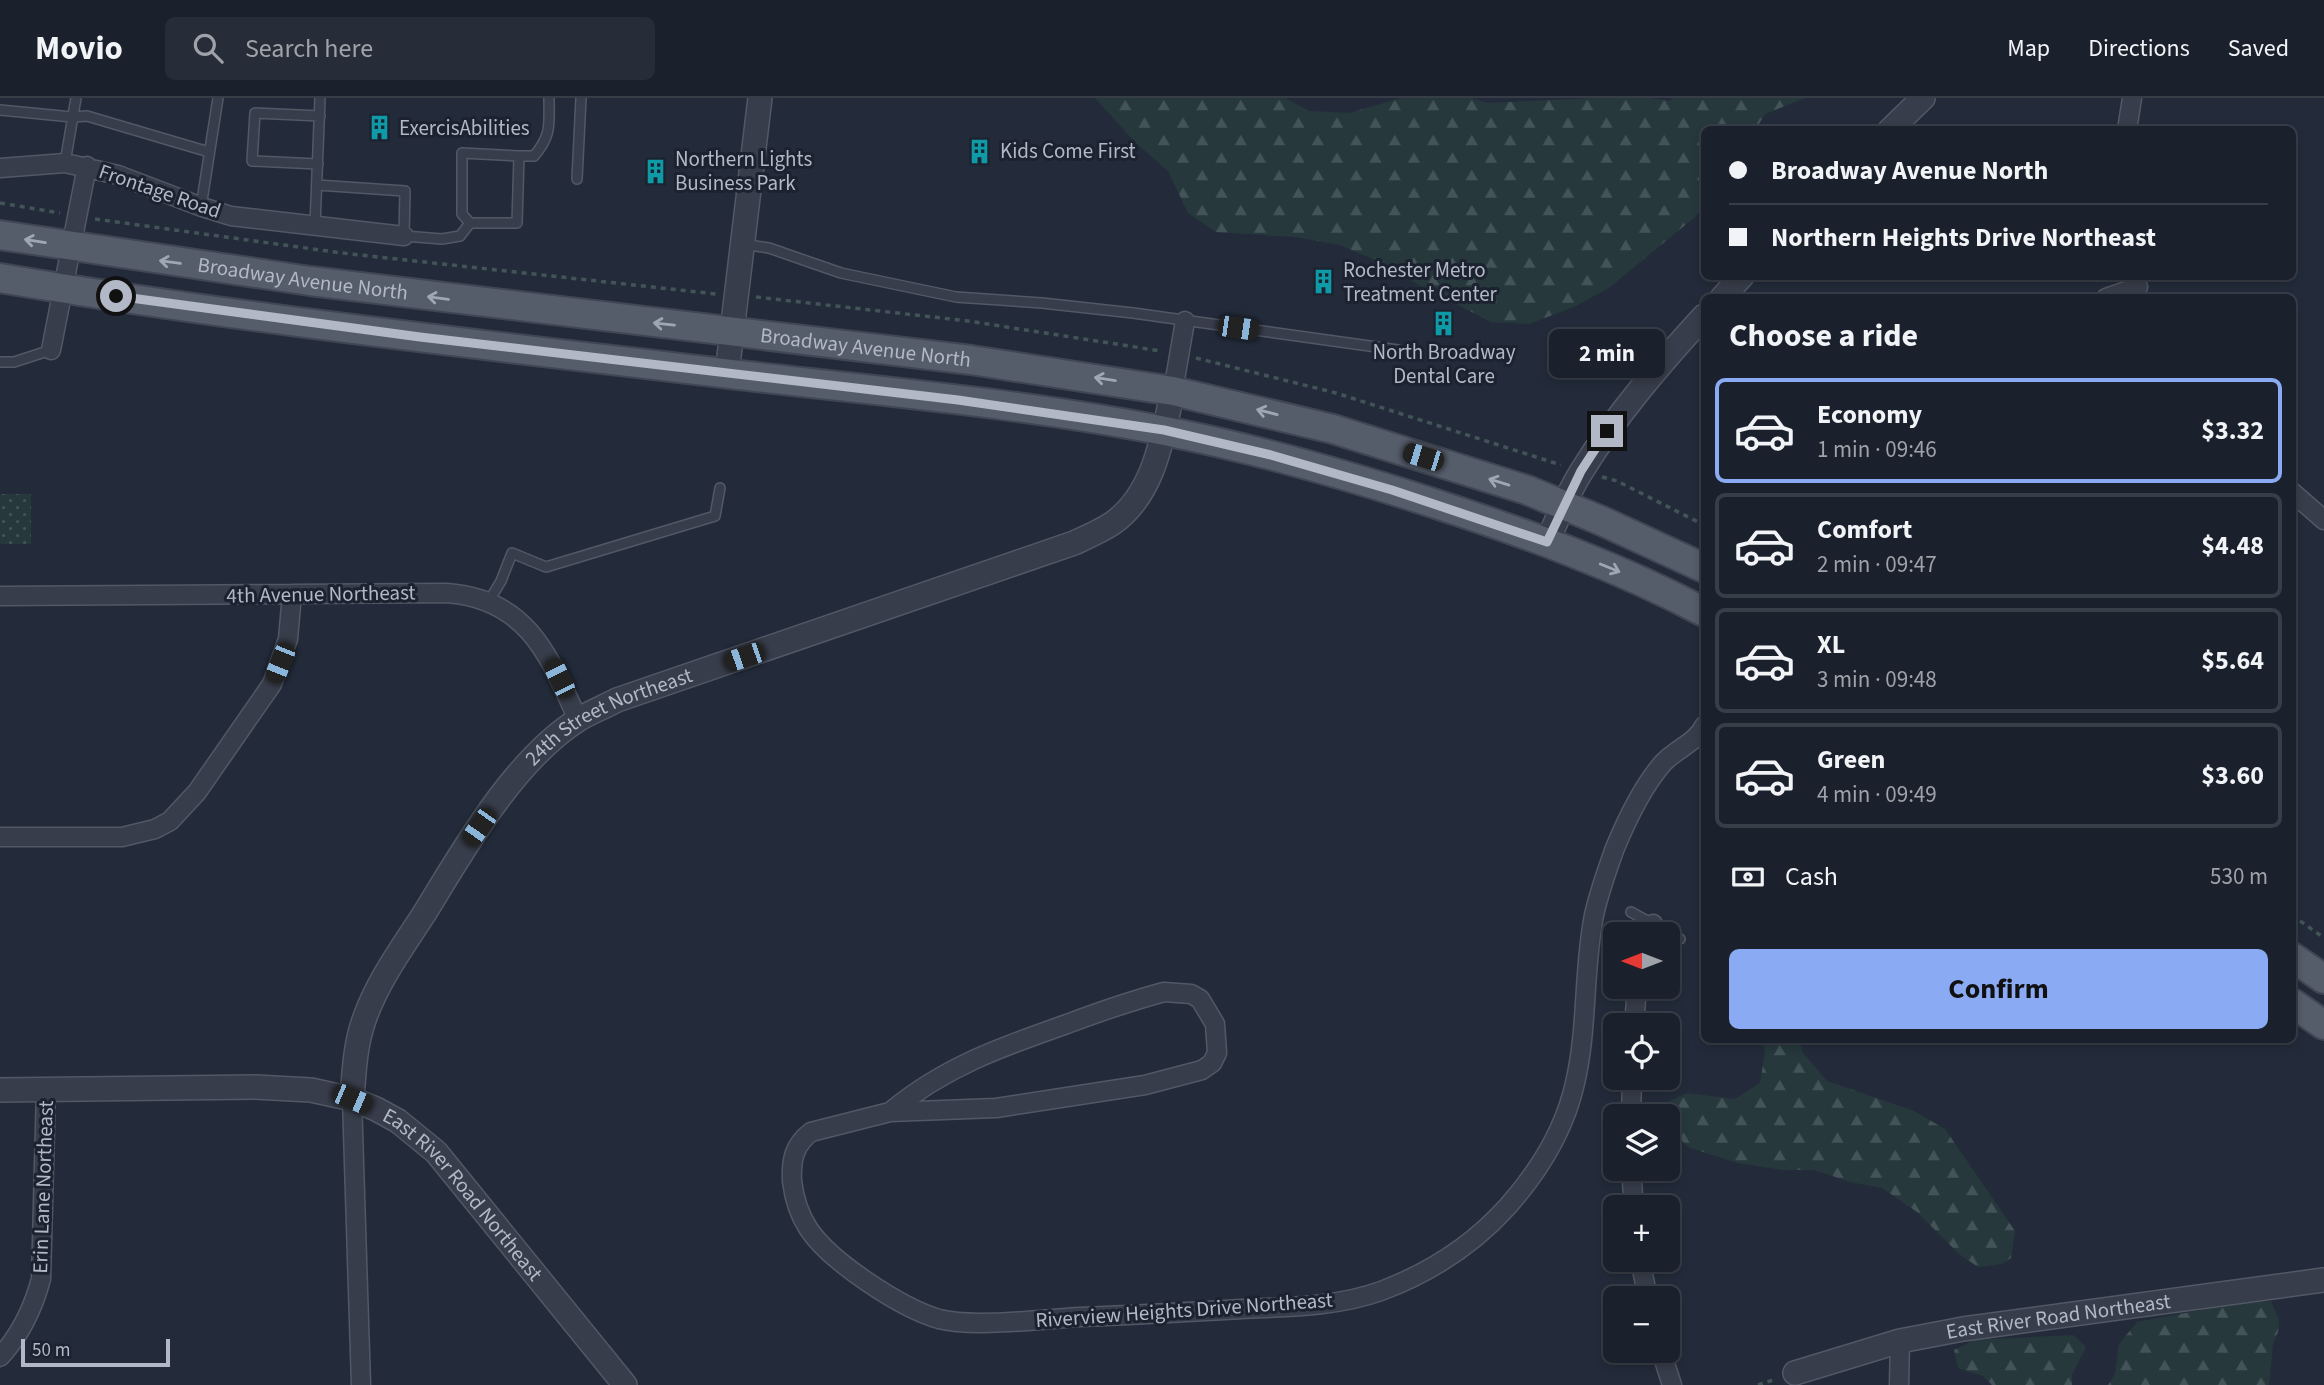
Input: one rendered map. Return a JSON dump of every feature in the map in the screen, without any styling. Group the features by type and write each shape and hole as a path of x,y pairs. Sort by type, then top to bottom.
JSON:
{"main road":[{"name":"Broadway Avenue North","path":"0,236 456,300 1033,368 1173,391 1333,429 1527,490 1701,568"},
{"name":"Broadway Avenue North","path":"0,278 420,337 1013,407 1164,430 1271,455 1392,490 1547,542 1631,576 1701,611"},
{"path":"2296,960 2324,979"},
{"path":"2296,1006 2324,1025"}],"street":[{"path":"726,373 760,98"},
{"path":"1894,126 1923,98"},
{"path":"2128,126 2132,98"},
{"name":"Frontage Road","path":"0,168 65,163 87,166 231,216 404,236"},
{"path":"51,350 87,166"},
{"path":"1726,294 1738,280"},
{"path":"2118,294 2138,287"},
{"path":"1547,542 1581,471 1623,410 1701,319"},
{"path":"1173,391 1185,321"},
{"name":"24th Street Northeast","path":"352,1099 354,1070 363,1022 386,974 468,842 501,796 544,748 578,720 617,701 1074,543 1113,523 1128,509 1144,487 1155,463 1173,391"},
{"path":"2296,496 2324,520"},
{"name":"4th Avenue Northeast","path":"0,596 447,593 475,596 489,601 530,630 541,645 578,720"},
{"path":"0,837 122,836 156,829 170,821 197,792 272,684 288,639 292,594"},
{"name":"Riverview Heights Drive Northeast","path":"890,1112 931,1081 965,1062 1027,1037 1164,992 1191,994 1200,999 1215,1024 1217,1053 1212,1063 1185,1076 1102,1093 996,1108 890,1112 811,1132 800,1140 793,1154 791,1169 798,1210 809,1229 826,1249 870,1283 898,1300 940,1319 1002,1321 1293,1306 1352,1298 1401,1283 1449,1257 1494,1220 1524,1186 1559,1131 1575,1083 1594,917 1606,874 1629,816 1647,786 1664,762 1701,734"},
{"name":"East River Road Northeast","path":"0,1090 286,1088 323,1092 352,1099 398,1121 436,1152 625,1385"},
{"name":"Erin Lane Northeast","path":"0,1357 15,1341 25,1324 41,1279 46,1090"},
{"path":"352,1099 361,1385"},
{"name":"East River Road Northeast","path":"1795,1373 1900,1341 2013,1321 2324,1280"},
{"path":"1899,1385 1900,1341"},
{"path":"1665,1363 1672,1385"}],"lane":[{"path":"65,163 76,98"},
{"path":"201,207 218,98"},
{"path":"315,226 320,98"},
{"path":"519,156 517,223 470,223 462,214 462,153 534,156 550,133 549,98"},
{"path":"577,178 582,98"},
{"path":"0,110 87,116 209,152"},
{"path":"318,164 253,161 255,113 320,116"},
{"path":"317,185 405,191 404,236 442,239 460,236 470,223"},
{"path":"742,244 769,248 841,273 956,298 1042,303 1398,350"},
{"path":"0,362 14,362 51,350"},
{"path":"489,601 501,581 512,553 546,567 715,516 720,488"},
{"path":"1631,912 1643,922"}],"path":[{"path":"0,203 329,251 711,293"},
{"path":"764,298 968,321 1180,355 1336,393 1556,463"},
{"path":"1617,481 1701,523"},
{"path":"2296,918 2324,938"}],"green space":[{"path":"1095,98 1285,98 1309,111 1349,113 1401,98 1472,98 1487,103 1596,98 1650,98 1670,101 1674,98 1805,98 1765,114 1758,126 1701,126 1701,208 1695,217 1610,287 1576,306 1529,324 1491,322 1380,262 1340,245 1295,237 1216,232 1188,213 1168,171 1137,144"},
{"path":"0,494 31,494 31,544 0,544"},
{"path":"1763,1043 1801,1043 1803,1053 1827,1081 1914,1111 1945,1129 2015,1231 2011,1258 2002,1264 1978,1267 1959,1254 1917,1212 1882,1188 1850,1182 1815,1170 1783,1170 1738,1163 1690,1148 1680,1139 1680,1104 1667,1104 1668,1102 1687,1093 1735,1099 1760,1083 1765,1052"},
{"path":"2271,1301 2279,1320 2273,1343 2269,1385 2108,1385 2115,1374 2119,1344 2137,1322 2234,1304"},
{"path":"2073,1335 2086,1347 2072,1375 2072,1385 1992,1385 1983,1376 1958,1368 1954,1350 1975,1340"}],"place":[{"name":"ExercisAbilities","path":"379,128"},
{"name":"Kids Come First","path":"980,151"},
{"name":"Northern Lights Business Park","path":"655,171"},
{"name":"Rochester Metro Treatment Center","path":"1323,282"},
{"name":"North Broadway Dental Care","path":"1444,323"}],"route":[{"path":"116,296 420,337 958,400 1164,430 1271,455 1392,490 1547,542 1581,471 1607,431"}]}
